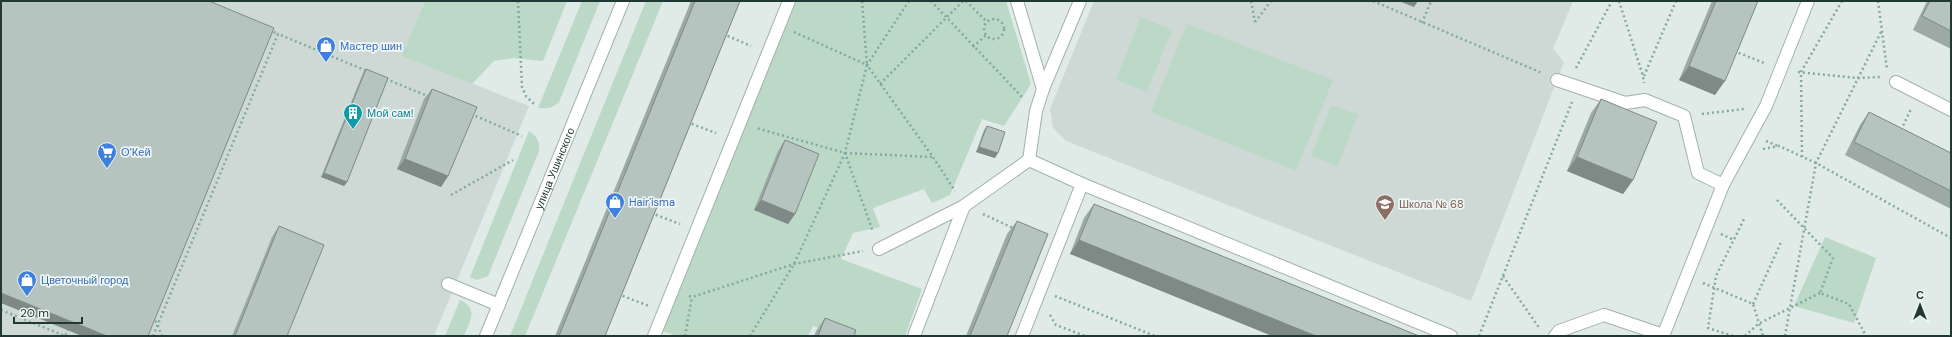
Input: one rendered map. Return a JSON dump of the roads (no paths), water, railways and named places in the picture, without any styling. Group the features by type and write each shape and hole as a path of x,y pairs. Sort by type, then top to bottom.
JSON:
{"street":[{"name":"улица Ушинского","path":"486,336 623,1"},
{"path":"654,336 789,1"},
{"path":"1017,1 1043,89"},
{"path":"879,249 964,206 1029,160 1036,111 1043,89 1080,1"},
{"path":"1555,336 1559,332 1604,315 1663,336 1723,184 1766,106 1808,1"},
{"path":"1896,82 1951,110"},
{"path":"1567,84 1625,104 1645,100 1684,116 1698,173 1723,184"},
{"path":"1029,160 1082,184 1451,336"},
{"path":"1022,336 1082,184"},
{"path":"914,336 964,206"},
{"path":"448,284 499,306"}],"place":[{"name":"Мастер шин","path":"326,63"},
{"name":"Мой сам!","path":"353,130"},
{"name":"О’Кей","path":"107,169"},
{"name":"Hair'isma","path":"615,219"},
{"name":"Школа № 68","path":"1385,221"},
{"name":"Цветочный город","path":"27,297"}]}
